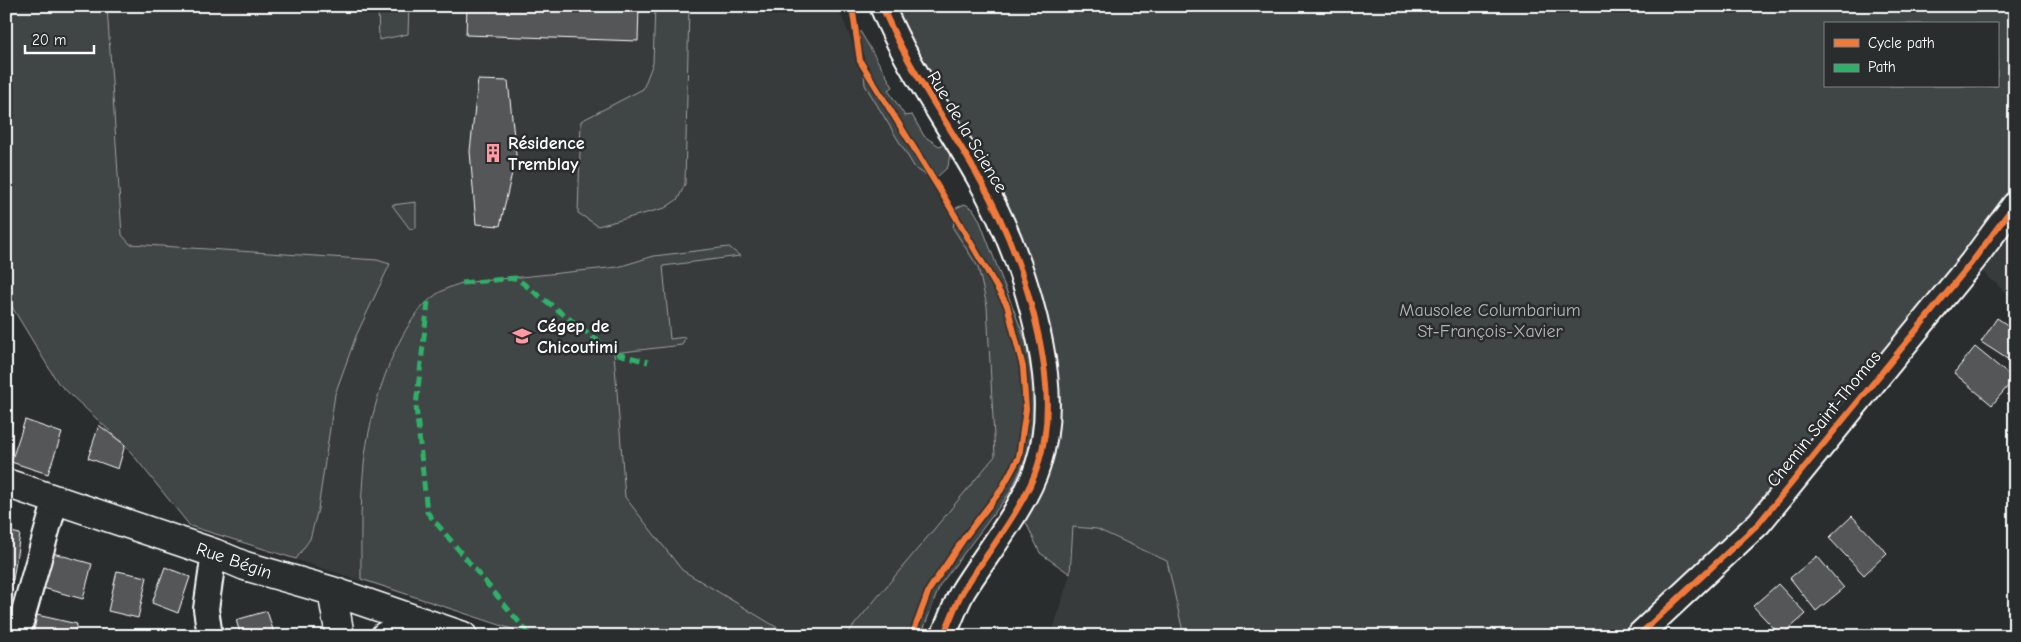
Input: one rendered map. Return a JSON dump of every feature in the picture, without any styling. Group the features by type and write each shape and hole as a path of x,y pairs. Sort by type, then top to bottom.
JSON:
{"street":[{"name":"Rue de la Science","path":"882,6 894,37 926,93 979,177 1012,243 1032,305 1044,366 1048,423 1038,466 1018,505 962,593 943,636"},
{"name":"Chemin Saint-Thomas","path":"1638,636 1759,523 1972,262 2015,204"},
{"name":"Rue Bégin","path":"6,483 214,553 244,566 332,591 463,636"},
{"path":"17,636 56,499"},
{"path":"210,636 206,609 214,553"},
{"path":"332,591 340,636"},
{"path":"384,636 414,620"}],"shaded area":[{"name":"Cégep de Chicoutimi","path":"6,6 835,6 842,17 860,61 943,195 1007,305 1026,409 965,537 912,636 533,636 190,526 125,445 58,383 6,297"},
{"path":"2015,204 2015,301 1972,262"},
{"path":"1073,527 1097,529 1167,561 1184,636 1051,636 1070,574"}],"green space":[{"path":"6,6 107,6 122,235 130,244 377,260 390,264 356,336 335,394 318,509 310,539 296,559 190,526 125,445 58,383 6,297"},
{"path":"378,6 409,6 408,34 379,40"},
{"path":"655,6 689,6 685,184 678,199 665,208 598,226 578,213 581,121 643,89 653,63"},
{"name":"Mausolee Columbarium St-François-Xavier","path":"882,6 2015,6 2015,206 1798,476 1638,636 1184,636 1167,561 1097,529 1073,527 1070,574 1040,553 1018,505 1038,466 1032,305"},
{"path":"860,31 893,87 888,90 905,116 912,115 924,136 939,146 945,144 950,153 948,167 937,177 926,175 915,168 865,85"},
{"path":"416,202 416,228 410,229 392,205"},
{"path":"965,204 973,209 979,219 1026,342 1033,385 1033,421 1028,454 1011,491 940,585 921,636 845,636 995,456 987,306 978,267 953,228 956,208"},
{"path":"729,247 740,256 663,266 670,339 685,337 682,345 614,353 625,497 682,570 791,636 533,636 361,579 363,479 372,421 379,394 399,342 412,320 427,302 446,289 462,283 618,267 654,256"}],"building":[{"path":"467,6 639,6 638,41 466,35"},
{"name":"Résidence Tremblay","path":"478,80 508,81 516,155 500,226 476,224 470,151"},
{"path":"1997,318 2015,330 2015,364 1981,342"},
{"path":"1975,347 2014,379 1992,405 1954,373"},
{"path":"6,420 12,422 6,440"},
{"path":"25,420 62,433 48,474 11,462"},
{"path":"99,425 125,445 118,469 88,458"},
{"path":"1852,516 1887,553 1864,575 1829,538"},
{"path":"6,531 20,534 13,580 6,579"},
{"path":"53,553 92,564 83,599 43,588"},
{"path":"1817,556 1844,588 1816,611 1790,578"},
{"path":"165,567 190,577 178,613 152,603"},
{"path":"117,571 147,577 138,618 108,611"},
{"path":"1778,584 1806,614 1781,636 1753,606"},
{"path":"267,611 275,636 241,636 236,620"},
{"path":"37,615 77,624 74,636 33,636"}],"marked path":[{"path":"462,283 516,278 614,353 648,362"},
{"path":"428,302 416,406 427,512 529,634"}],"cycle path":[{"path":"852,6 860,61 943,195 1007,305 1023,367 1026,409 1019,457 1001,490 965,537 929,590 912,636"},
{"path":"882,6 903,50 978,176 1008,236 1023,277 1035,320 1045,373 1047,403 1045,434 1038,465 1015,513 963,591 943,636"},
{"path":"1638,636 1759,523 1972,262 2015,204"}],"place":[{"name":"Résidence Tremblay","path":"493,153"},
{"name":"Cégep de Chicoutimi","path":"522,336"}]}
